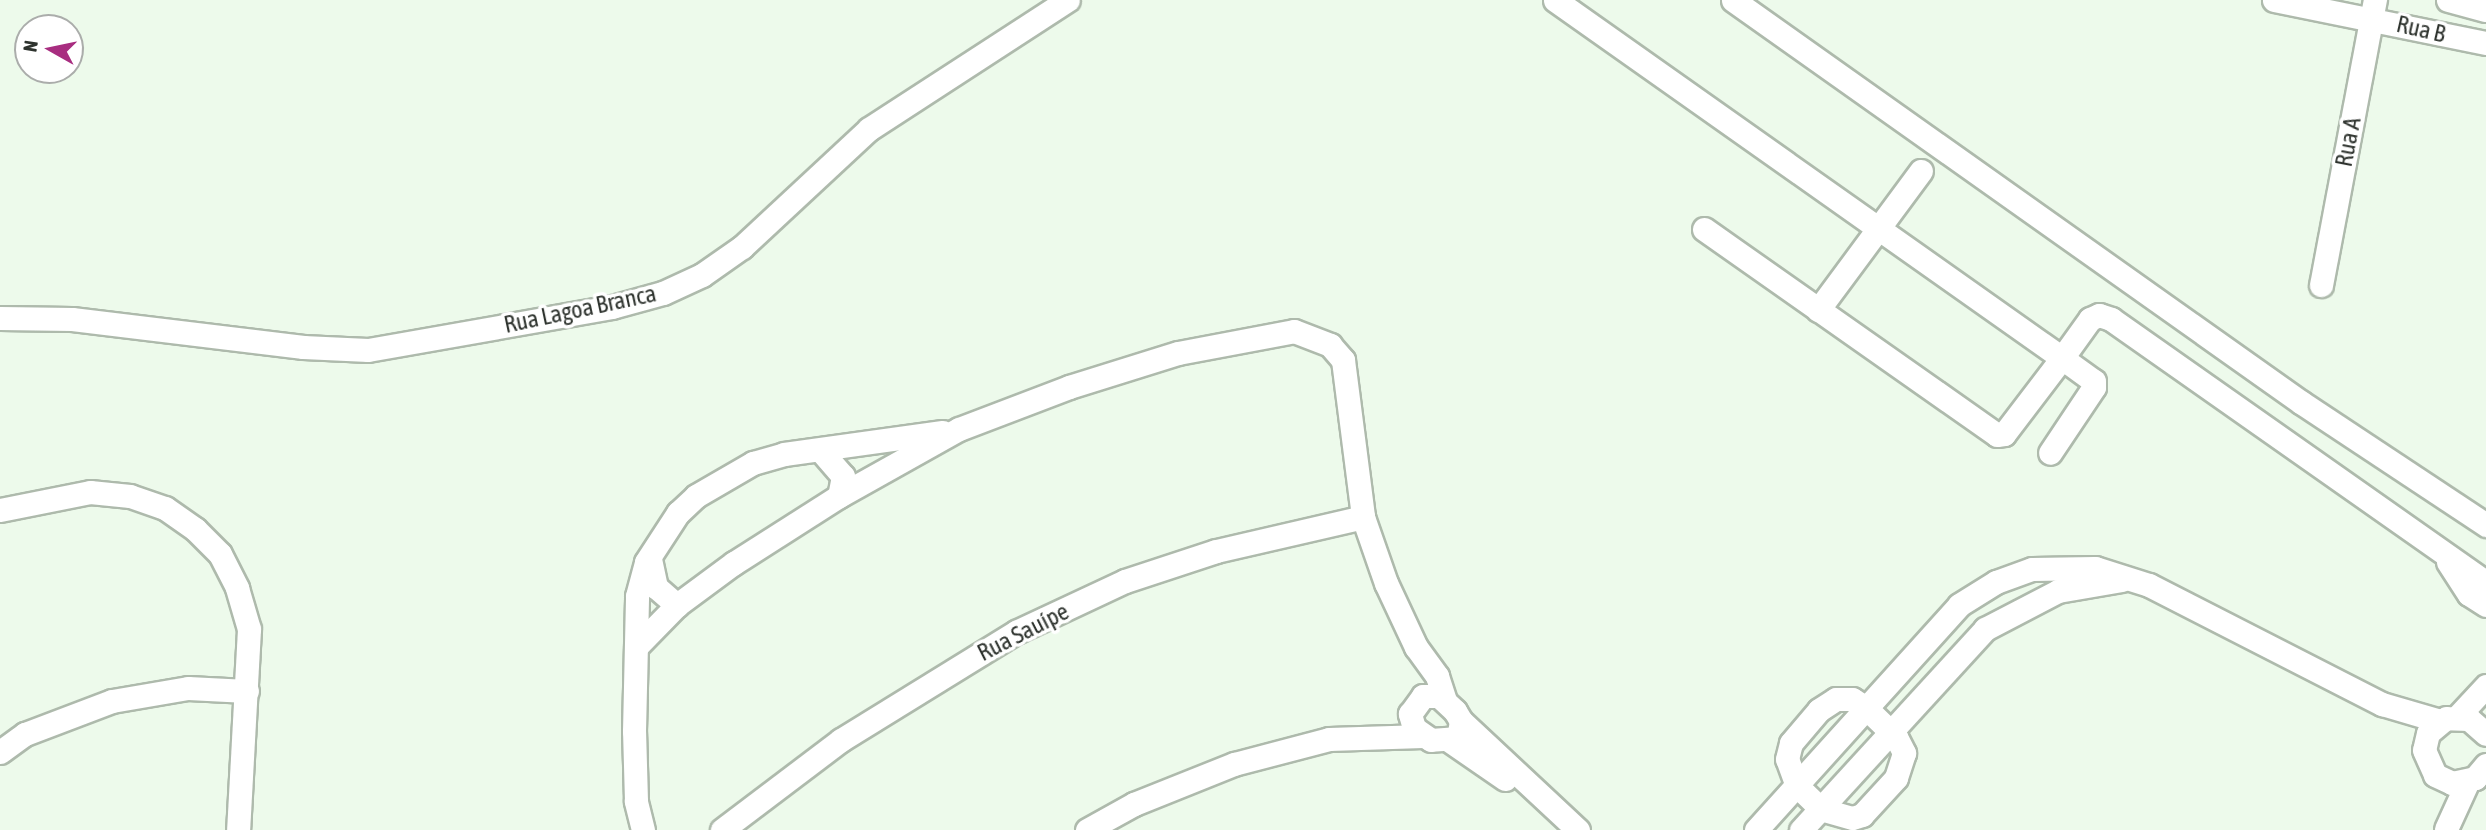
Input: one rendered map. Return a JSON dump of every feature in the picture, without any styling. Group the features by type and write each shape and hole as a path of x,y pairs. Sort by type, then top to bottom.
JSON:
{"street":[{"name":"Rua Lagoa Branca","path":"0,318 72,319 303,347 368,350 612,307 663,293 702,275 742,247 869,129 1040,7 1068,0"},
{"path":"1555,0 2094,381 2094,387 2050,453"},
{"path":"1733,0 2453,505 2486,525"},
{"name":"Rua B","path":"2274,0 2373,9 2428,30 2486,43"},
{"path":"2428,30 2438,0"},
{"path":"2448,0 2486,9"},
{"name":"Rua A","path":"2321,285 2373,9"},
{"path":"1818,310 1876,228 1921,171"},
{"path":"1704,229 1997,435 2004,434 2090,319 2099,315 2111,319 2447,559 2486,583"},
{"path":"637,646 677,604 733,563 839,496 959,429 1069,387 1178,353 1294,331 1330,345 1343,360 1363,517 1386,583 1416,647 1437,676 1456,731 1563,830"},
{"path":"643,830 636,801 634,731 637,596 650,556 678,513 723,480 774,457 959,429"},
{"path":"821,451 843,476 839,496"},
{"path":"0,510 90,492 130,496 164,508 195,529 220,554 237,589 249,629 237,830"},
{"path":"2453,505 2486,511"},
{"name":"Rua Sauípe","path":"722,830 841,740 1016,632 1125,581 1216,551 1363,517"},
{"path":"650,556 656,587 677,604"},
{"path":"2447,559 2454,576 2486,605"},
{"path":"1756,830 1959,604 1996,582 2032,569 2073,565 2133,580 2382,704 2486,730"},
{"path":"1801,830 1986,629 2007,614 2058,591 2133,580"},
{"path":"1416,647 1414,728 1423,736"},
{"path":"2446,830 2443,780 2425,759 2425,741 2486,686"},
{"path":"0,752 25,734 112,701 188,688 247,691"},
{"path":"1363,735 1431,695 1445,700"},
{"path":"1836,699 1852,699 1867,708 1890,731 1904,753 1896,778 1861,815 1841,817 1821,809 1797,786 1788,752 1819,710 1836,699"},
{"path":"2382,704 2425,741"},
{"path":"1087,830 1134,804 1234,764 1329,739 1363,735 1423,736 1456,731 1578,830"},
{"path":"2443,780 2479,776"},
{"path":"2446,830 2479,776"}]}
